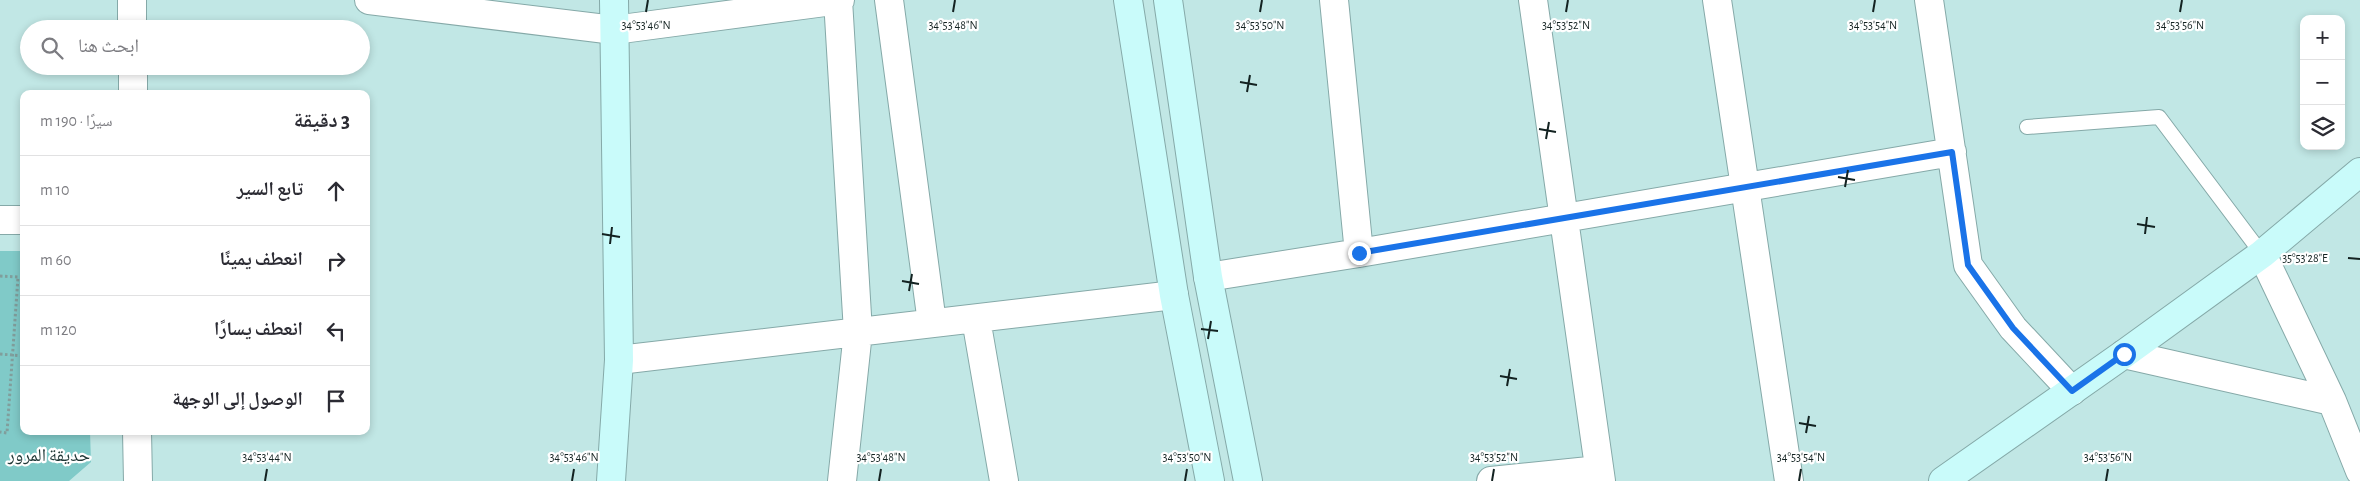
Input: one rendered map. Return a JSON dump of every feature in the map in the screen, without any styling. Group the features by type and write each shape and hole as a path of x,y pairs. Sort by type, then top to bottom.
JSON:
{"main road":[{"path":"611,481 619,360 614,0"},
{"path":"1128,0 1174,296 1210,481"},
{"path":"1168,0 1208,277 1248,481"},
{"path":"1943,481 2262,254 2360,172"}],"street":[{"path":"132,0 132,20"},
{"path":"369,0 614,30 839,0 858,332 842,481"},
{"path":"889,0 932,324"},
{"path":"1334,0 1359,253"},
{"path":"1491,481 1600,476 1533,0"},
{"path":"1717,0 1789,481"},
{"path":"1929,0 1968,265 2013,328 2072,391"},
{"path":"133,75 133,90"},
{"path":"1208,277 1952,152"},
{"path":"0,220 20,220"},
{"path":"2262,254 2332,402 2360,471"},
{"path":"619,360 1174,296"},
{"path":"976,319 1004,481"},
{"path":"2124,354 2332,402"},
{"path":"137,435 138,481"}],"lane":[{"path":"2026,126 2159,118 2262,254"}],"path":[{"path":"0,276 18,277 6,432 0,432"},
{"path":"0,354 20,356"}],"green space":[{"name":"حديقة المرور","path":"0,251 20,251 20,435 90,435 91,462 69,481 0,481"}],"route":[{"path":"1359,253 1952,152 1968,265 2013,328 2072,391 2124,354"}]}
